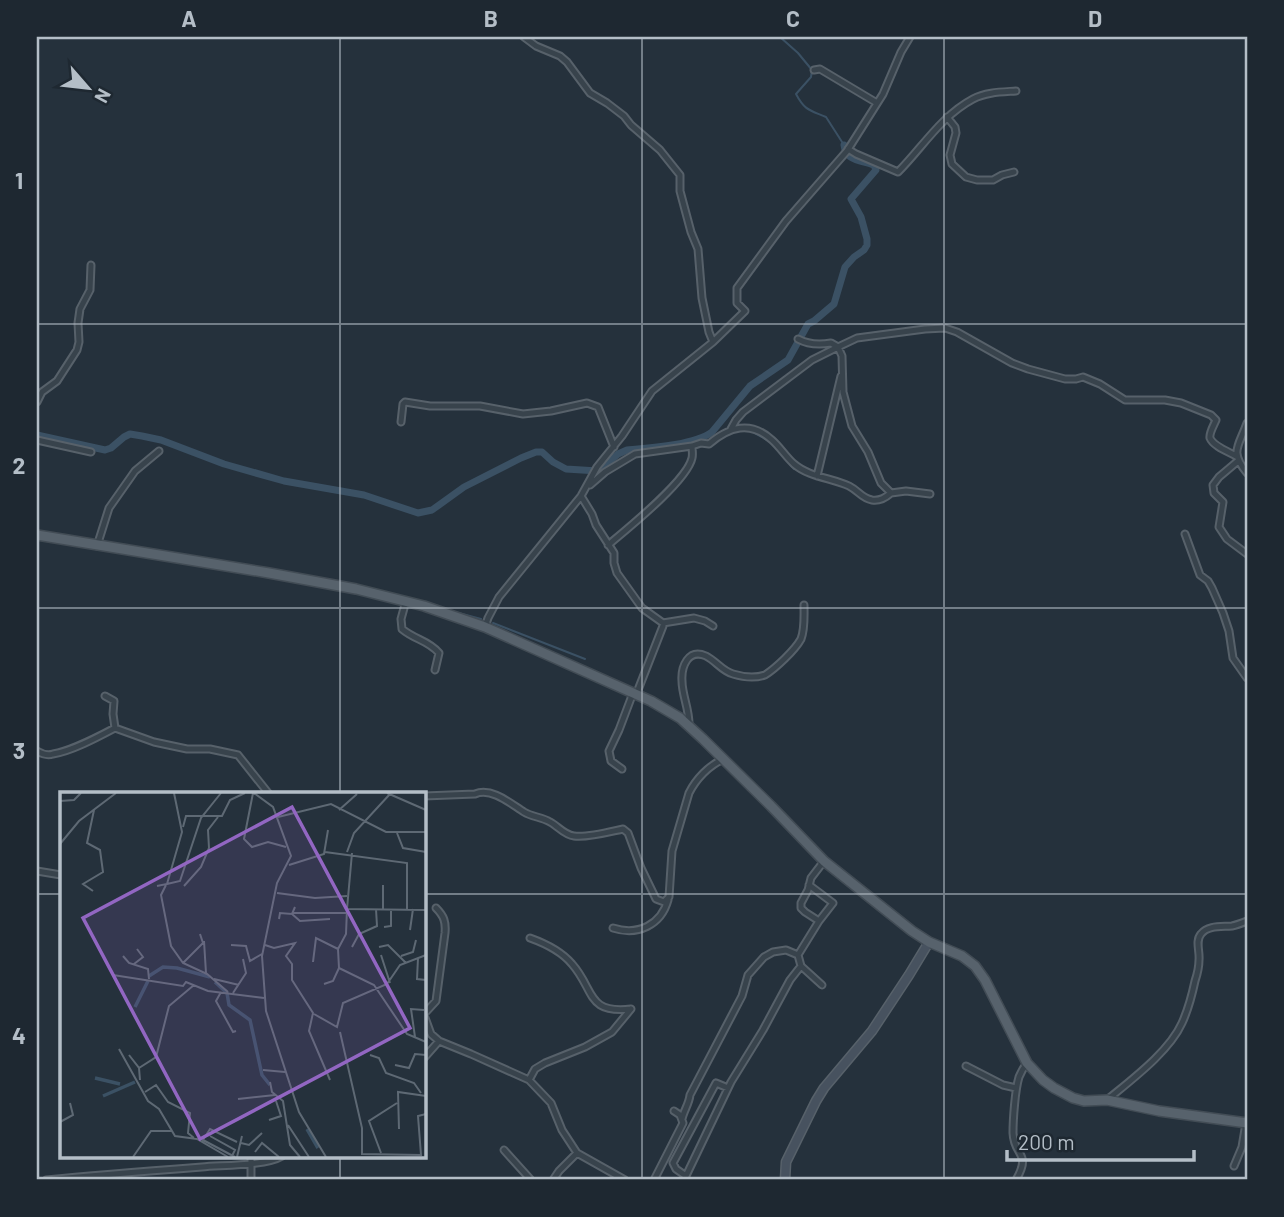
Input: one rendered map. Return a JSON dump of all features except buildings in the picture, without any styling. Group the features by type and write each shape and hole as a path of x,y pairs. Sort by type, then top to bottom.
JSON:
{"main road":[{"path":"37,535 269,573 406,601 485,627 634,694 680,718 824,861 912,931 929,942 962,956 975,966 985,980 1027,1063 1044,1080 1065,1094 1084,1101 1107,1100 1159,1111 1246,1123"}],"street":[{"path":"524,37 567,62 590,93 624,116 660,150 680,175 680,191 698,249 702,298 713,342"},
{"path":"583,493 597,467 652,391 713,342 745,311 737,303 737,288 786,221 846,151 877,103 911,37"},
{"path":"814,70 820,69 877,103"},
{"path":"846,151 898,172 947,117 972,99 982,95 1016,91"},
{"path":"947,117 956,133 950,155 952,164 965,177 993,180 1014,172"},
{"path":"37,402 42,392 57,381 77,350 80,309 90,290 91,265"},
{"path":"731,429 743,412 812,360 838,346 857,338 945,328 1012,363 1065,379 1083,377 1125,400 1165,400 1199,409 1216,420 1210,439 1237,459 1247,473"},
{"path":"800,340 838,346 842,356 843,392 852,426 868,452 881,483 891,493"},
{"path":"817,476 843,369"},
{"path":"401,422 405,402 430,406 480,406 523,414 587,403 598,407 614,447"},
{"path":"1247,423 1237,459 1213,485 1214,493 1223,502 1219,527 1227,539 1247,554"},
{"path":"485,627 499,597 583,493 610,468 635,454 709,444 731,429 750,428 771,439 795,465 817,476 853,488 862,498 878,500 891,493 906,491 930,494"},
{"path":"37,440 91,452"},
{"path":"608,545 671,488 692,459 692,446"},
{"path":"97,546 109,508 135,471 159,451"},
{"path":"583,493 614,553 617,573 642,608 663,623 694,618 713,626"},
{"path":"1185,534 1200,575 1208,581 1223,613 1233,658 1247,678"},
{"path":"406,601 401,619 402,629 431,645 439,653 435,670"},
{"path":"689,727 689,711 681,683 684,663 688,657 697,654 705,656 724,671 734,675 760,677 801,639 804,605"},
{"path":"622,769 611,761 609,751 663,623"},
{"path":"104,696 114,701 116,728"},
{"path":"37,751 53,754 116,728 154,742 238,755 268,792"},
{"path":"613,928 624,931 642,929 664,911 669,897 672,851 689,793 704,772 724,759"},
{"path":"425,796 480,792 499,796 574,836 623,829 628,833 656,899 664,902 669,897"},
{"path":"819,921 802,908 801,903 811,878 824,861"},
{"path":"37,871 60,875"},
{"path":"809,885 834,903 798,955 801,966 822,985"},
{"path":"425,1013 436,1001 446,925 443,914 436,908"},
{"path":"1107,1100 1157,1055 1182,1023 1196,979 1199,935 1213,927 1233,926 1247,921"},
{"path":"529,1080 535,1069 545,1063 612,1032 631,1009 611,1010 599,1005 570,961 530,938"},
{"path":"785,1180 786,1162 816,1101 872,1031 929,942"},
{"path":"654,1180 683,1123 690,1095 742,996 748,975 764,957 773,952 786,950 798,955"},
{"path":"728,1088 716,1083 673,1163 685,1178 728,1088 790,980 801,966"},
{"path":"425,1017 431,1034 439,1041 529,1080 551,1103 562,1130 577,1153 625,1180"},
{"path":"425,1057 439,1041"},
{"path":"1016,1180 1024,1164 1013,1134 1017,1088 1019,1076 1027,1063"},
{"path":"966,1066 1003,1085 1017,1088"},
{"path":"674,1111 682,1119"},
{"path":"1234,1166 1242,1147 1246,1123"},
{"path":"692,1127 706,1134"},
{"path":"504,1150 531,1180"},
{"path":"553,1180 558,1171 577,1153"},
{"path":"251,1158 251,1180"},
{"path":"46,1180 251,1163 278,1158"}],"waterway":[{"path":"780,37 812,70 811,77 796,94 799,100 808,109 826,117 844,145"},
{"path":"37,435 105,450 130,434 142,436 284,481 364,495 418,513 432,510 464,487 536,452 542,452 566,469 598,471 627,450 695,440 712,432 750,386 788,360 808,324 834,304 845,267 867,245 861,217 851,199 876,170 874,165 855,160 848,155 844,145"},
{"path":"751,431 773,444"},
{"path":"788,462 794,469"},
{"path":"455,612 481,619"},
{"path":"493,623 585,659"}]}
